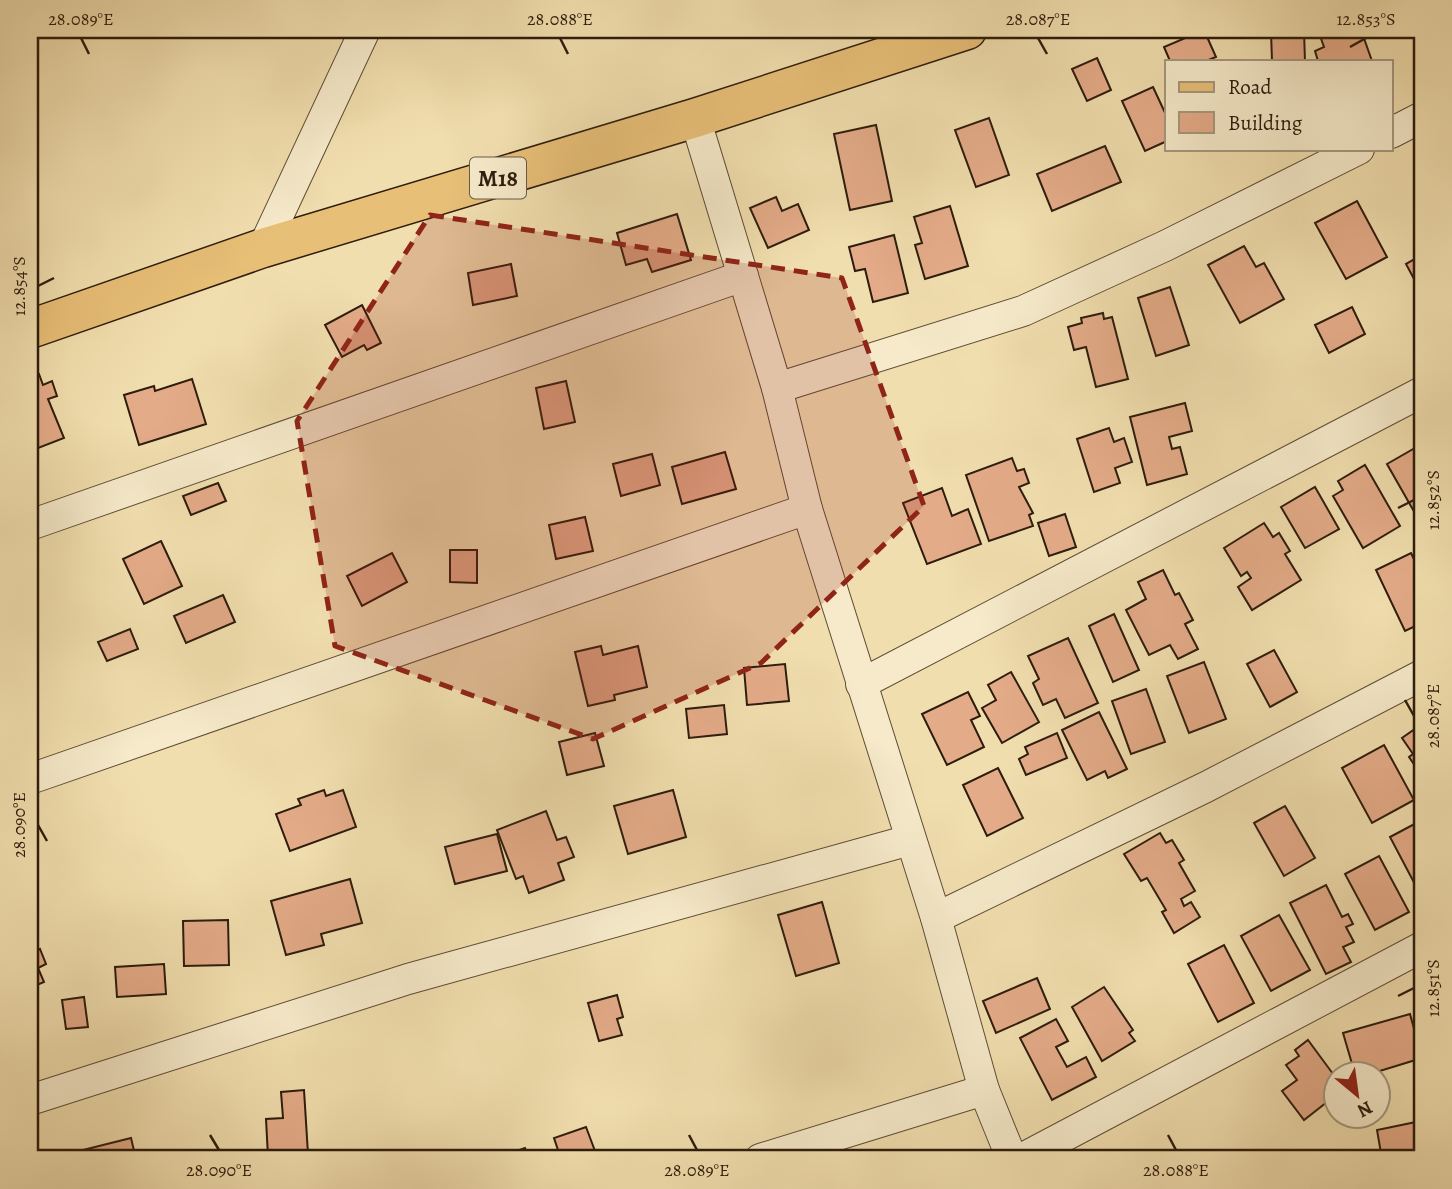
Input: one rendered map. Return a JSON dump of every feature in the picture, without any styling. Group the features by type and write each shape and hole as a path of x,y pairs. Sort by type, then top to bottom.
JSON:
{"main road":[{"name":"M18","path":"30,330 263,248 695,118 944,33"}],"street":[{"path":"263,248 365,30"},
{"path":"1392,132 1422,117"},
{"path":"695,118 776,388 807,509 936,918 984,1090 1012,1159"},
{"path":"776,388 1023,311 1164,246 1357,150"},
{"path":"30,525 743,276"},
{"path":"861,684 1422,392"},
{"path":"30,779 807,509"},
{"path":"936,918 1206,787 1422,675"},
{"path":"30,1100 408,979 910,839"},
{"path":"1021,1159 1422,947"},
{"path":"760,1159 984,1090"}],"highlighted area":[{"path":"430,215 842,278 924,506 761,663 593,739 335,646 297,421"}],"building":[{"path":"1204,30 1216,57 1208,60 1170,60 1164,47"},
{"path":"1318,30 1361,30 1372,60 1318,60 1315,51 1324,47"},
{"path":"1304,31 1305,60 1272,60 1271,32"},
{"path":"1097,58 1111,90 1087,101 1072,69"},
{"path":"1153,87 1165,113 1165,142 1145,151 1122,101"},
{"path":"989,118 1009,175 976,187 955,130"},
{"path":"876,125 892,201 850,210 834,134"},
{"path":"1105,146 1121,182 1052,211 1037,174"},
{"path":"776,197 782,211 798,204 809,230 768,248 750,208"},
{"path":"1357,201 1387,257 1346,279 1315,223"},
{"path":"950,206 968,266 925,279 915,245 922,243 914,217"},
{"path":"677,214 691,260 652,272 647,259 626,265 617,233"},
{"path":"894,235 908,293 873,302 865,269 855,271 849,247"},
{"path":"1244,246 1256,267 1264,263 1284,299 1240,323 1208,265"},
{"path":"1422,255 1422,294 1406,264"},
{"path":"511,264 517,296 473,305 468,273"},
{"path":"1170,287 1189,345 1156,356 1138,298"},
{"path":"362,305 381,343 367,350 364,345 342,357 325,325"},
{"path":"1352,307 1365,334 1329,353 1315,325"},
{"path":"1103,313 1104,319 1112,317 1128,379 1096,387 1086,347 1074,350 1068,327 1082,323 1081,318"},
{"path":"39,374 43,385 52,381 57,396 48,399 64,438 33,450 30,441 30,378"},
{"path":"192,379 206,424 139,445 124,395 154,386 155,391"},
{"path":"566,381 575,422 544,429 536,388"},
{"path":"1185,403 1192,431 1169,437 1172,449 1180,447 1187,474 1147,485 1130,417"},
{"path":"1109,428 1114,442 1124,438 1132,462 1115,468 1120,483 1094,492 1077,439"},
{"path":"1422,444 1422,512 1416,515 1387,464"},
{"path":"725,452 736,489 682,504 672,467"},
{"path":"652,454 660,485 621,496 613,464"},
{"path":"1012,458 1017,471 1024,469 1029,483 1019,487 1033,513 1029,515 1033,526 989,541 966,475"},
{"path":"1365,465 1400,526 1363,548 1333,496 1343,490 1338,481"},
{"path":"218,483 226,501 191,515 183,496"},
{"path":"1315,487 1339,529 1305,548 1281,507"},
{"path":"942,488 952,516 968,509 981,544 927,564 903,503"},
{"path":"1065,514 1076,547 1049,556 1038,523"},
{"path":"585,517 593,551 556,559 549,525"},
{"path":"1264,523 1273,537 1279,533 1290,551 1285,554 1301,580 1252,610 1238,587 1251,578 1247,572 1241,576 1224,548"},
{"path":"161,541 182,586 144,604 123,559"},
{"path":"450,550 477,550 477,583 450,582"},
{"path":"392,553 407,582 362,606 347,576"},
{"path":"1411,553 1422,576 1422,623 1405,631 1376,570"},
{"path":"1163,570 1175,595 1179,593 1193,620 1185,624 1198,649 1178,659 1170,645 1149,655 1126,610 1146,599 1138,582"},
{"path":"223,595 235,622 186,643 174,616"},
{"path":"1114,614 1139,670 1113,682 1089,626"},
{"path":"130,629 138,649 107,661 98,642"},
{"path":"1068,638 1098,703 1065,718 1056,699 1043,705 1033,683 1039,679 1028,656"},
{"path":"601,646 603,655 638,646 647,687 614,695 615,700 588,706 575,652"},
{"path":"1274,650 1297,692 1270,707 1247,664"},
{"path":"1204,662 1226,719 1189,733 1167,676"},
{"path":"785,664 789,701 747,705 744,668"},
{"path":"1011,672 1039,722 1002,743 982,708 996,700 988,685"},
{"path":"1146,689 1165,742 1131,754 1112,701"},
{"path":"968,692 980,716 971,720 984,747 947,765 922,714"},
{"path":"724,705 727,734 689,738 686,709"},
{"path":"1099,712 1127,769 1108,778 1105,771 1087,780 1062,730"},
{"path":"1422,724 1422,776 1409,757 1413,754 1402,738"},
{"path":"595,733 604,766 567,775 559,742"},
{"path":"1057,733 1067,758 1026,775 1019,759 1028,754 1025,747"},
{"path":"1384,745 1414,800 1372,823 1342,768"},
{"path":"998,768 1023,818 987,836 963,785"},
{"path":"324,790 326,796 343,790 356,827 290,851 276,814 301,805 298,799"},
{"path":"673,790 686,837 628,854 614,806"},
{"path":"1285,806 1315,858 1284,876 1254,823"},
{"path":"546,811 557,840 566,837 574,857 558,863 564,880 529,893 523,876 516,879 497,830"},
{"path":"1422,820 1422,891 1419,892 1390,837"},
{"path":"1160,833 1166,843 1172,840 1184,860 1179,863 1195,891 1181,899 1184,906 1191,902 1200,917 1174,933 1162,912 1166,910 1147,878 1141,881 1124,854"},
{"path":"497,834 507,871 455,884 445,847"},
{"path":"1379,856 1409,912 1375,930 1345,874"},
{"path":"350,879 362,923 321,934 324,945 286,955 271,901"},
{"path":"1326,885 1342,917 1348,914 1353,924 1346,927 1354,942 1343,947 1351,962 1326,974 1290,903"},
{"path":"822,902 839,963 796,976 778,915"},
{"path":"1279,915 1310,970 1271,991 1241,936"},
{"path":"228,920 229,965 184,966 183,921"},
{"path":"1224,945 1254,1003 1218,1022 1188,964"},
{"path":"40,949 46,964 38,968 44,982 30,988 30,954"},
{"path":"164,964 166,994 117,997 115,967"},
{"path":"1037,978 1050,1009 996,1033 983,1001"},
{"path":"1104,987 1133,1030 1129,1033 1135,1041 1102,1061 1072,1007"},
{"path":"617,995 623,1017 617,1019 622,1035 599,1041 588,1003"},
{"path":"84,997 88,1027 66,1029 62,1000"},
{"path":"1410,1014 1422,1058 1392,1067 1392,1060 1351,1060 1343,1033"},
{"path":"1056,1019 1068,1041 1056,1047 1067,1067 1086,1057 1096,1077 1052,1100 1020,1038"},
{"path":"1308,1040 1323,1060 1322,1106 1304,1120 1282,1091 1297,1080 1286,1065 1299,1056 1295,1050"},
{"path":"304,1090 308,1154 268,1157 266,1119 283,1118 281,1092"},
{"path":"1416,1122 1422,1159 1382,1159 1377,1130 1392,1130 1392,1127"},
{"path":"586,1127 598,1159 531,1159 558,1150 554,1138"},
{"path":"131,1138 136,1159 77,1159 75,1152"},
{"path":"525,1148 529,1159 496,1158"}]}
